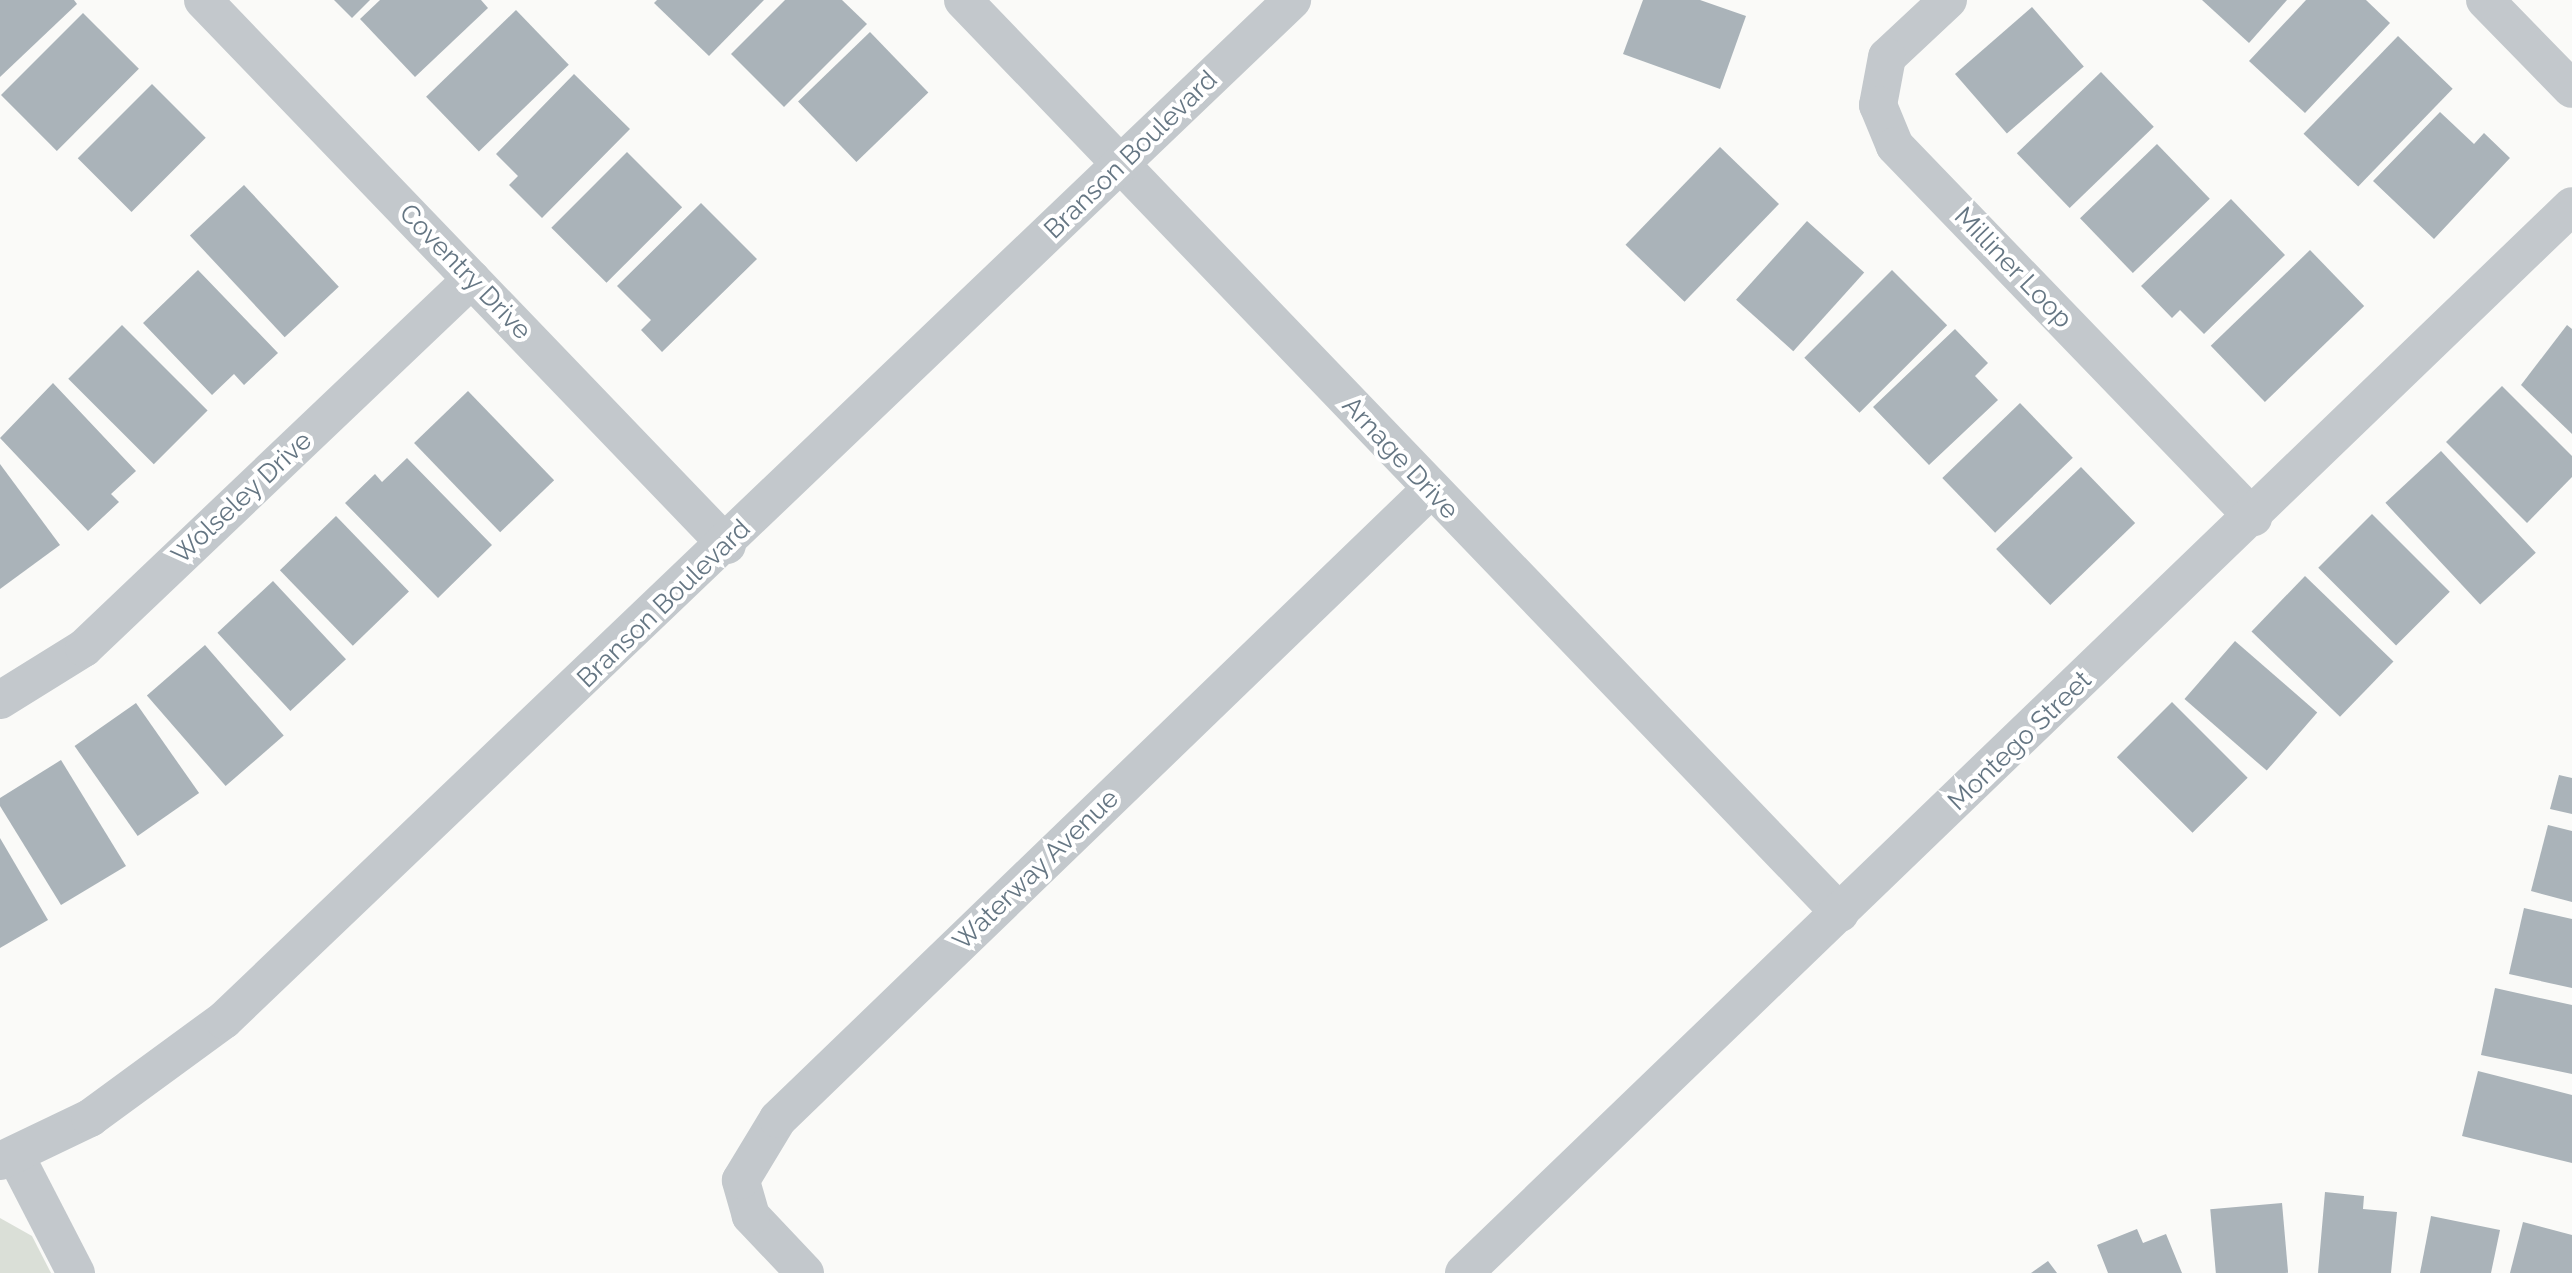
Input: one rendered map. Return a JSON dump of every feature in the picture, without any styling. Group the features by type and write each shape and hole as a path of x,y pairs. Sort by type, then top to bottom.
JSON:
{"street":[{"name":"Coventry Drive","path":"203,0 727,545"},
{"name":"Arnage Drive","path":"963,0 1429,491 1840,913"},
{"name":"Branson Boulevard","path":"7,1158 90,1118 224,1020 727,545 1292,0"},
{"name":"Milliner Loop","path":"1948,0 1887,57 1878,105 1895,146 2253,517"},
{"path":"2485,0 2572,89"},
{"name":"Montego Street","path":"1464,1273 2253,517 2572,206"},
{"name":"Wolseley Drive","path":"0,700 84,648 472,279"},
{"name":"Waterway Avenue","path":"805,1273 751,1216 741,1180 778,1119 1429,491"},
{"path":"7,1158 76,1273"}],"shaded area":[{"path":"0,1218 32,1236 51,1273 0,1273"}],"building":[{"path":"0,0 74,0 77,4 0,77"},
{"path":"334,0 370,0 352,18"},
{"path":"380,0 481,0 488,8 415,77 360,19"},
{"path":"657,0 764,0 709,56 654,3"},
{"path":"785,0 842,0 867,24 784,107 731,54"},
{"path":"1643,0 1700,0 1746,16 1720,89 1623,54"},
{"path":"2202,0 2287,0 2249,43"},
{"path":"2306,0 2366,0 2390,23 2305,113 2249,61"},
{"path":"2032,7 2084,67 2007,134 1955,74"},
{"path":"516,10 569,65 479,152 426,97"},
{"path":"83,13 139,69 57,151 1,95"},
{"path":"870,32 928,92 856,162 798,101"},
{"path":"2398,36 2453,89 2358,187 2304,134"},
{"path":"2101,72 2154,127 2070,208 2017,153"},
{"path":"574,74 630,129 542,218 509,185 518,176 496,154"},
{"path":"152,84 206,138 131,212 78,158"},
{"path":"2440,112 2474,144 2484,133 2510,158 2434,239 2373,181"},
{"path":"2157,144 2210,199 2133,273 2080,218"},
{"path":"1720,147 1779,204 1685,302 1626,245"},
{"path":"627,152 682,207 606,283 551,228"},
{"path":"244,185 339,287 285,337 190,235"},
{"path":"2231,199 2285,255 2204,334 2180,310 2172,318 2141,286"},
{"path":"701,203 757,259 662,352 641,330 651,320 617,286"},
{"path":"1807,221 1864,273 1793,351 1736,300"},
{"path":"2310,250 2364,306 2265,402 2211,346"},
{"path":"198,270 278,353 244,385 234,374 212,395 143,323"},
{"path":"1892,270 1947,325 1859,413 1804,358"},
{"path":"122,325 208,411 154,464 68,379"},
{"path":"2567,325 2572,329 2572,434 2521,385"},
{"path":"1955,329 1988,363 1975,376 1998,400 1929,465 1873,407"},
{"path":"53,383 136,471 111,494 119,502 88,531 0,438"},
{"path":"2502,386 2572,456 2572,477 2527,523 2446,442"},
{"path":"468,391 554,480 500,532 414,443"},
{"path":"2020,403 2073,458 1995,533 1942,478"},
{"path":"2441,451 2536,553 2480,604 2385,503"},
{"path":"407,458 492,545 438,598 345,503 375,474 382,482"},
{"path":"0,464 60,545 0,589"},
{"path":"2081,467 2135,523 2050,605 1996,549"},
{"path":"2372,514 2450,592 2396,646 2318,568"},
{"path":"336,516 409,592 353,646 280,570"},
{"path":"2305,576 2393,661 2340,717 2252,631"},
{"path":"273,581 346,659 290,711 217,633"},
{"path":"2235,641 2317,713 2267,771 2184,699"},
{"path":"205,645 284,736 226,786 147,696"},
{"path":"2172,702 2248,778 2193,833 2117,757"},
{"path":"136,703 199,793 138,836 75,746"},
{"path":"61,760 126,866 61,905 0,806 0,798"},
{"path":"2559,775 2572,778 2572,814 2550,809"},
{"path":"2548,825 2572,831 2572,902 2531,891"},
{"path":"0,838 48,920 0,948"},
{"path":"2524,908 2572,919 2572,988 2509,974"},
{"path":"2495,988 2572,1005 2572,1074 2481,1055"},
{"path":"2478,1071 2572,1095 2572,1163 2462,1136"},
{"path":"2325,1192 2364,1196 2363,1209 2397,1212 2391,1273 2318,1273"},
{"path":"2282,1203 2288,1273 2216,1273 2210,1209"},
{"path":"2431,1216 2500,1230 2491,1273 2420,1273"},
{"path":"2523,1222 2572,1235 2572,1273 2510,1273"},
{"path":"2137,1229 2143,1243 2166,1234 2182,1273 2108,1273 2097,1245"},
{"path":"2048,1261 2057,1273 2031,1273"}]}
